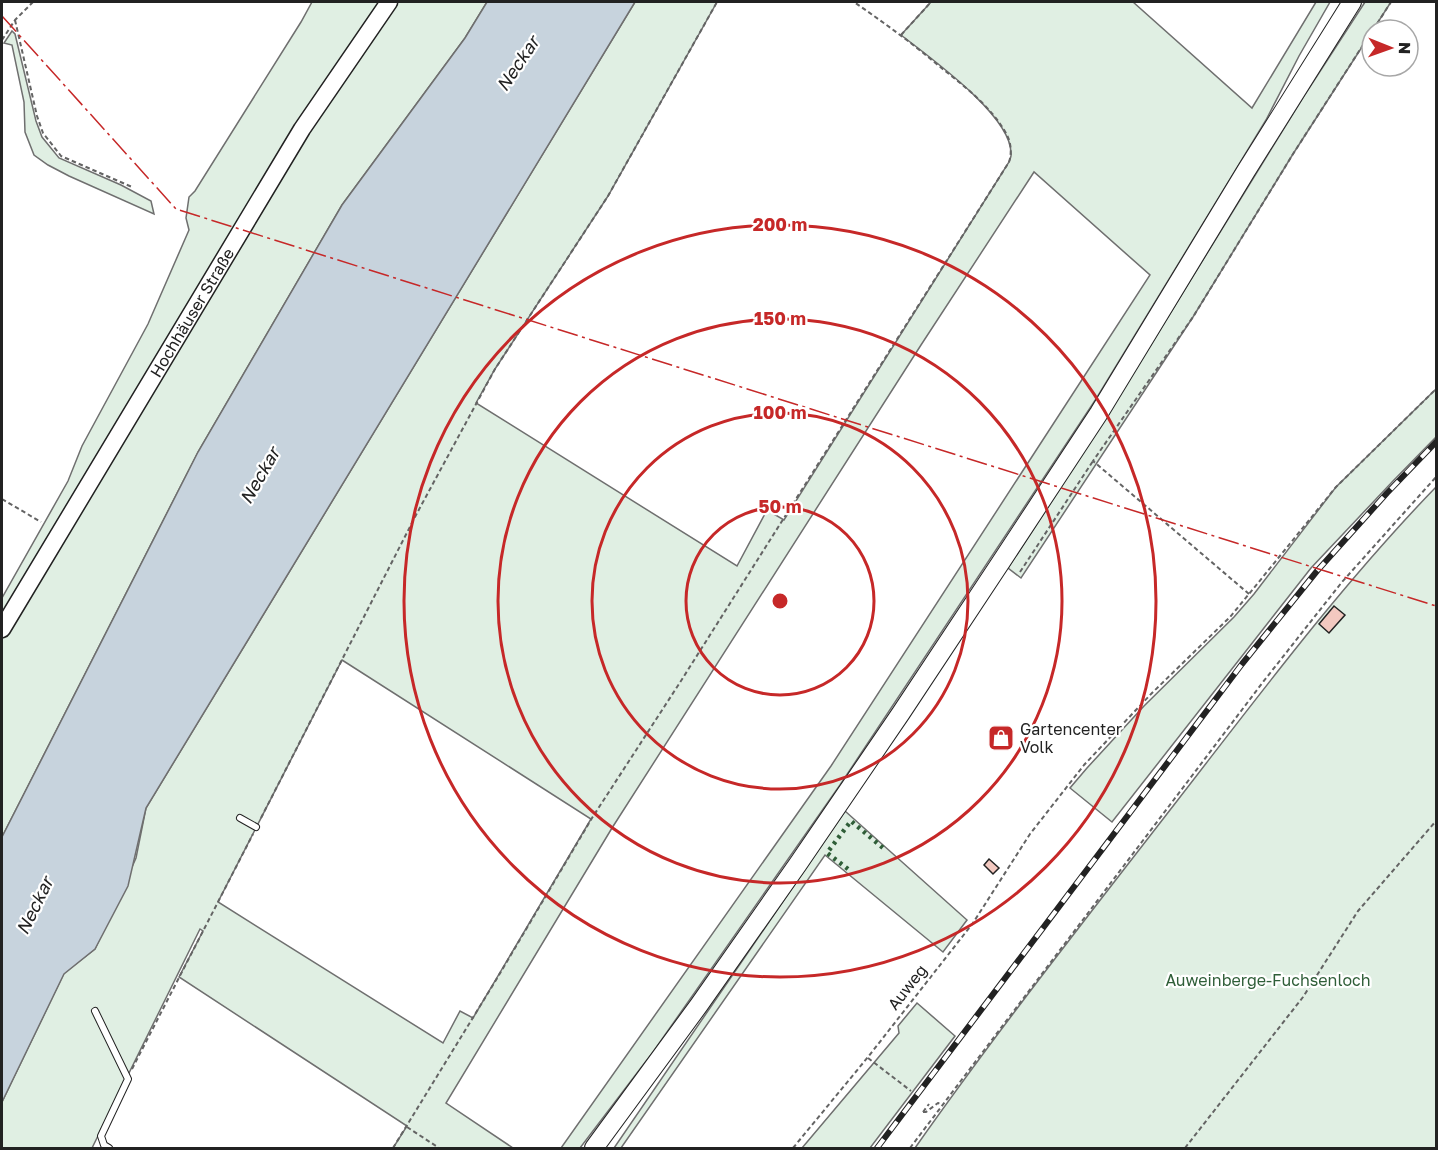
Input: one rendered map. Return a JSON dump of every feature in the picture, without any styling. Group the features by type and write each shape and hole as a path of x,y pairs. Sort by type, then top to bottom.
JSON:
{"main road":[{"name":"Hochhäuser Straße","path":"2,629 302,129 389,2"},
{"path":"594,1149 798,864 995,571 1099,413 1352,2"}],"lane":[{"path":"240,818 256,827"},
{"path":"95,1011 128,1079 101,1136 104,1145 109,1149"}],"path":[{"path":"2,40 15,20 33,2"},
{"path":"128,1079 413,521 495,369 608,196 717,2"},
{"path":"393,1149 592,818 686,675 1009,162 1012,154 1008,136 975,94 901,34 854,2"},
{"path":"901,34 931,2"},
{"path":"1381,18 1391,2"},
{"path":"15,20 43,133 61,156 132,187"},
{"path":"1020,572 1093,461 1193,317 1360,50"},
{"name":"Auweg","path":"793,1149 973,923 1030,834 1084,765 1152,693 1230,617 1336,487 1437,389"},
{"path":"1093,461 1250,594"},
{"path":"910,1149 1263,682 1328,600 1399,517 1437,477"},
{"path":"2,499 41,522"},
{"path":"1185,1149 1303,997 1358,911 1437,821"},
{"path":"867,1057 911,1091"},
{"path":"929,1104 923,1112 938,1103 942,1105"},
{"path":"407,1126 439,1149"}],"green space":[{"path":"312,2 487,2 465,38 342,205 198,452 2,837 2,598 68,481 82,446 148,324 189,230 186,218 189,197 195,191"},
{"path":"635,2 717,2 608,196 495,369 476,403 737,566 767,510 784,520 1009,162 1011,154 1007,138 984,105 948,72 901,35 931,2 1133,2 1252,108 1316,2 1330,2 1266,120 1096,399 840,785 653,1052 580,1148 561,1148 831,766 1150,275 1034,172 612,828 446,1103 513,1148 393,1148 407,1126 179,977 203,931 200,929 92,1148 2,1148 2,1102 64,973 95,949 136,858 146,808","holes":["342,660 591,819 473,1018 460,1011 443,1043 218,902"]},
{"path":"1365,2 1391,2 1381,18 1360,18 1360,50 1193,317 1021,578 1008,568 1105,419 1304,96"},
{"path":"12,31 15,34 42,137 59,158 151,201 154,214 69,176 34,155 25,132 24,102 12,45 4,43"},
{"path":"1436,389 1436,437 1311,568 1112,822 1070,788 1144,706 1234,617 1336,487"},
{"name":"Auweinberge-Fuchsenloch","path":"1436,487 1436,1148 915,1148 1044,973 1271,680 1368,562"},
{"path":"845,811 967,920 943,952 825,855 621,1148 614,1148"},
{"path":"917,1003 955,1036 870,1148 802,1148 899,1033 898,1026"}],"water":[{"name":"Neckar","path":"487,2 635,2 146,808 128,886 95,949 64,974 2,1102 2,837 198,452 342,205 465,38"}],"building":[{"path":"1334,606 1345,615 1329,633 1319,624"},
{"path":"989,859 999,868 993,874 984,865"}],"railway":[{"path":"877,1148 1242,664 1317,571 1436,442"}],"hedge":[{"path":"848,869 827,853 851,821 883,848"}],"power":[{"path":"2,16 176,209 1436,606"}],"place":[{"name":"Gartencenter Volk","path":"1001,738"}]}
